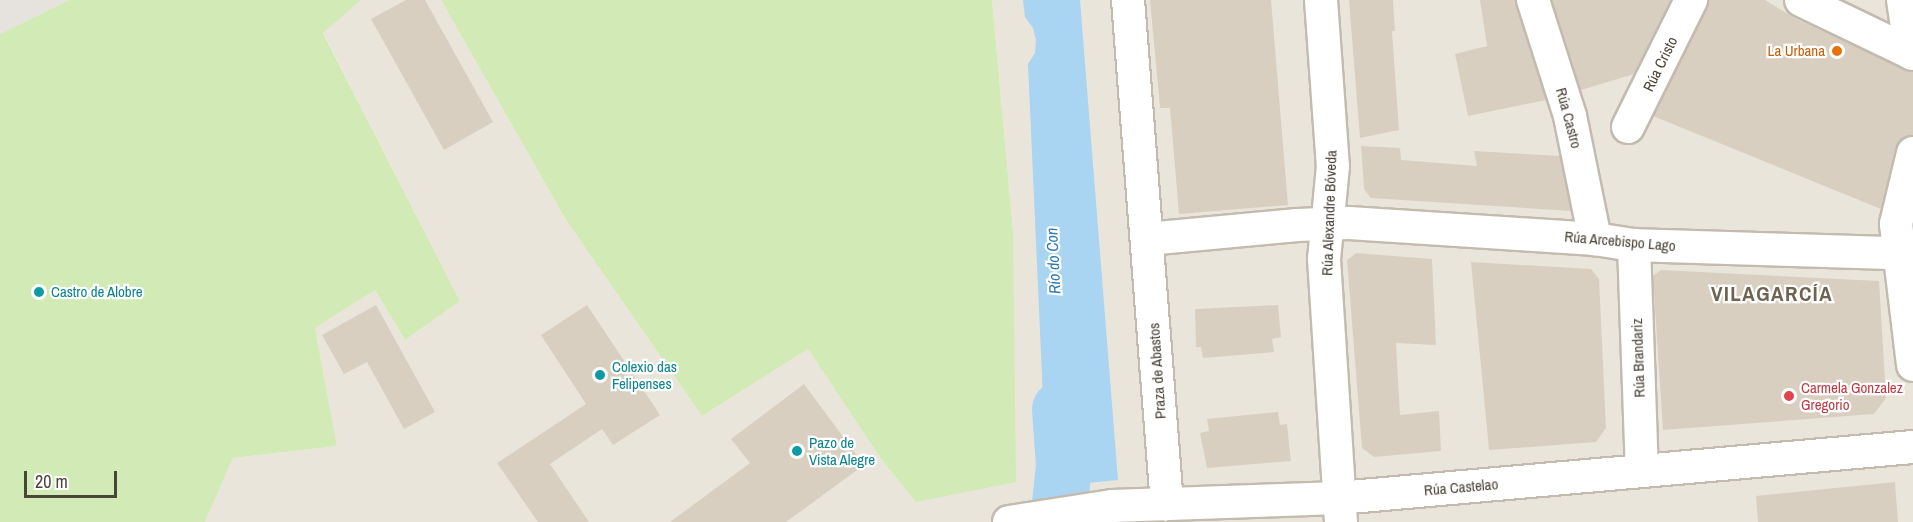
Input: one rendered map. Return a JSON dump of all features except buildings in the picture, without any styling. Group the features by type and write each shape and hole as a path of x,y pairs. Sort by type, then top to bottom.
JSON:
{"street":[{"name":"Praza de Abastos","path":"1128,0 1167,504"},
{"name":"Rúa Alexandre Bóveda","path":"1321,0 1333,166 1324,260 1340,510"},
{"name":"Rúa Castro","path":"1533,0 1570,116 1595,239"},
{"name":"Rúa Cristo","path":"1628,127 1691,0"},
{"path":"1801,0 1912,53"},
{"path":"1903,0 1912,53"},
{"path":"1913,153 1896,224 1906,254 1913,365"},
{"path":"1147,239 1328,223"},
{"name":"Rúa Arcebispo Lago","path":"1328,223 1595,239 1634,245 1906,254"},
{"name":"Rúa Brandariz","path":"1634,245 1642,471"},
{"name":"Rúa Castelao","path":"1010,522 1112,506 1167,504 1340,510 1642,471 1913,447"}],"shaded area":[{"path":"0,0 69,0 0,34"},
{"path":"361,0 441,0 566,220 702,416 808,349 881,459 916,502 1013,230 992,0 1913,0 1913,522 205,522 233,458 337,446 315,328 375,290 405,340 460,301 323,32"}],"green space":[{"path":"69,0 361,0 323,33 460,301 405,340 375,290 315,328 337,446 233,458 205,522 0,522 0,34"},
{"path":"441,0 992,0 1013,230 1016,482 916,502 881,459 808,349 702,416 566,220"}],"water":[{"path":"1023,0 1080,0 1118,480 1047,487 1028,64 1035,53 1036,40 1033,28 1025,17"}],"waterway":[{"name":"Río do Con","path":"1058,522 1064,466 1060,409"}],"place":[{"name":"La Urbana","path":"1837,51"},
{"name":"Castro de Alobre","path":"39,292"},
{"name":"Colexio das Felipenses","path":"600,375"},
{"name":"Carmela Gonzalez Gregorio","path":"1789,396"},
{"name":"Pazo de Vista Alegre","path":"797,451"}],"district":[{"name":"VILAGARCÍA","path":"1772,294"}]}
